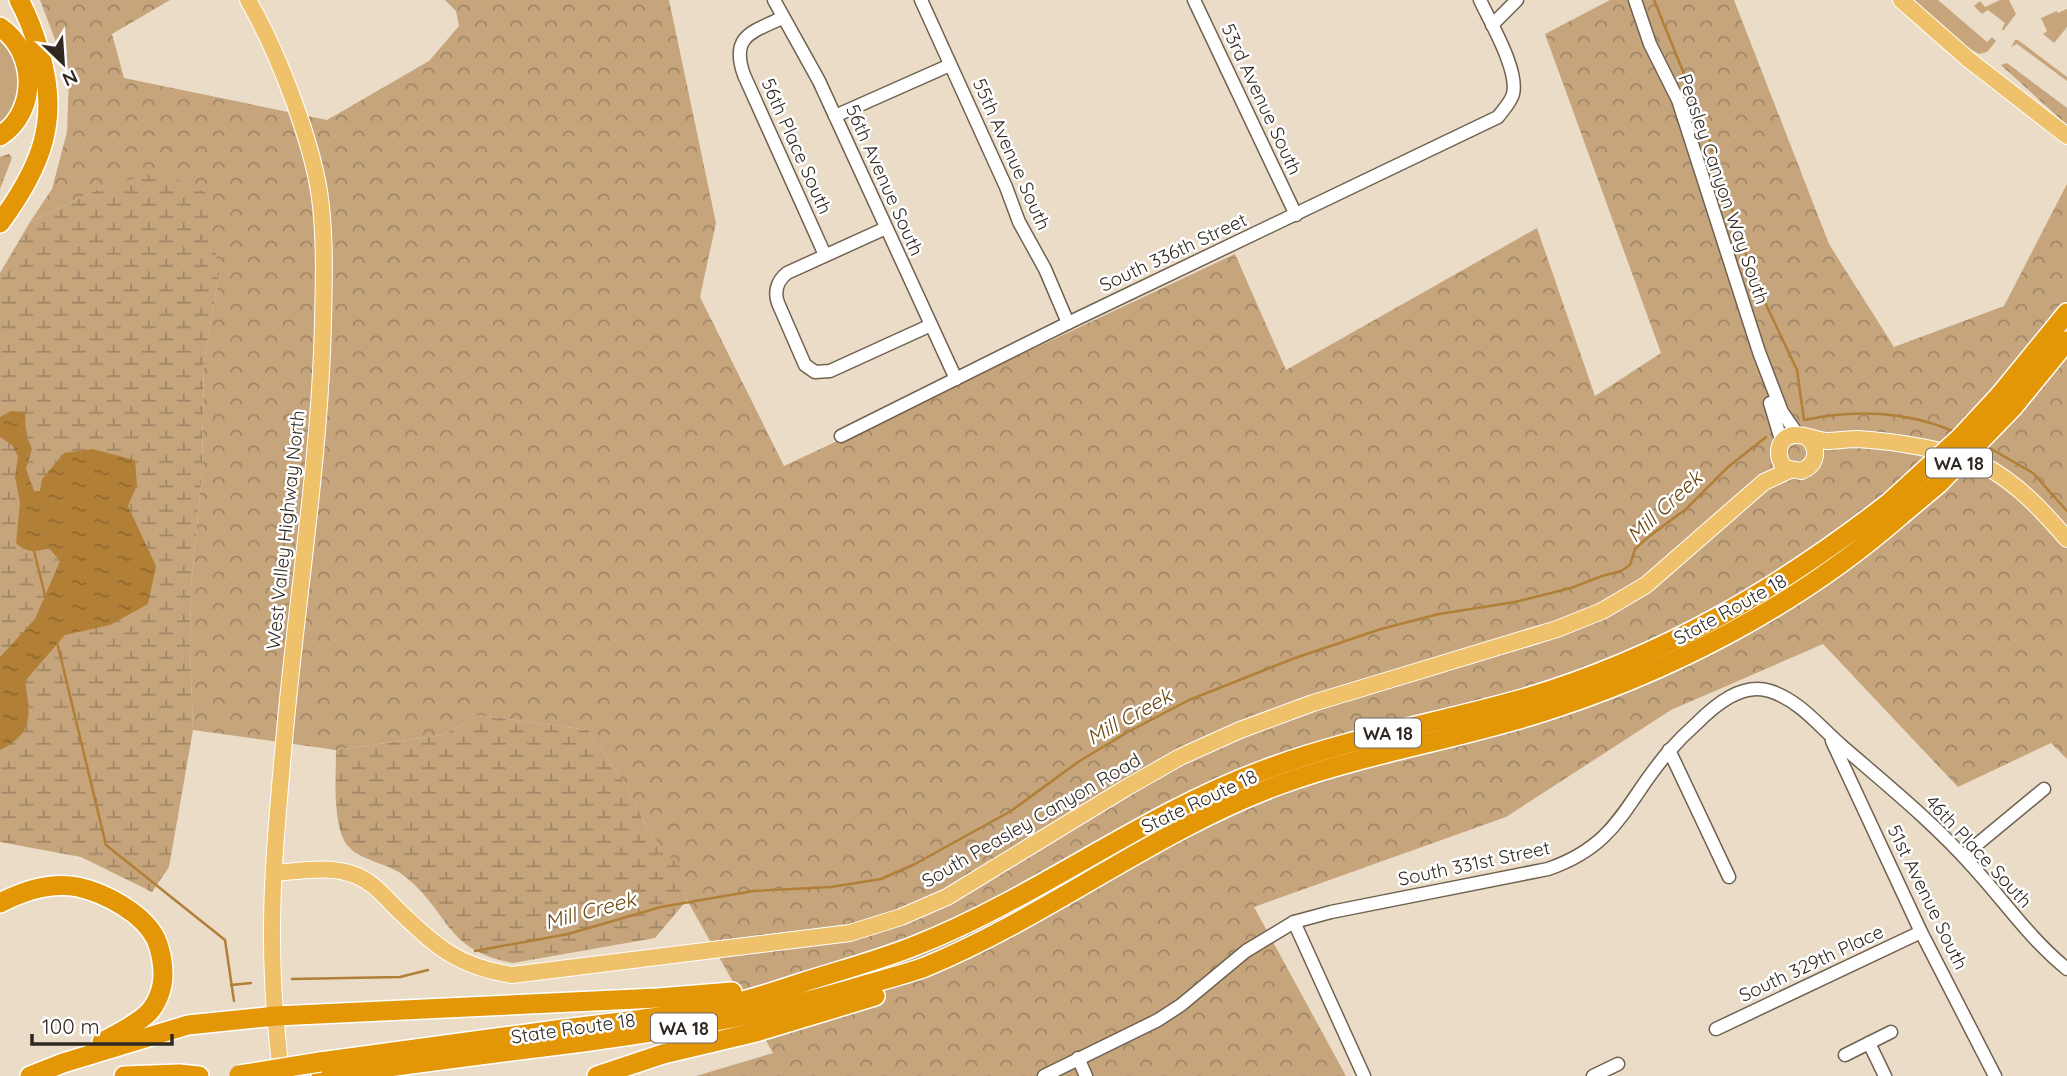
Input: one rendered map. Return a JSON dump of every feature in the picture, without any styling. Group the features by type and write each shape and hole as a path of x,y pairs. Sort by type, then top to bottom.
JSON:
{"highway":[{"path":"0,223 31,176 39,158 48,121 48,83 44,64 26,12 19,0"},
{"path":"0,27 17,43 25,62 28,80 22,113 10,129 0,136"},
{"name":"State Route 18","path":"2007,401 2067,313"},
{"name":"State Route 18","path":"234,1075 321,1071 630,1036 783,1009 923,967 1028,916 1164,838 1261,792 1332,768 1546,711 1669,662 1742,625 1789,597 1882,531 1895,509 1961,437 2007,401 2067,341"},
{"name":"State Route 18","path":"321,1071 727,1005 765,996 916,946 969,922 1177,808 1260,771 1311,753 1535,695 1673,641 1787,578 1895,509"},
{"path":"0,902 39,888 76,887 120,905 144,922 160,948 163,984 148,1013 131,1026 63,1063"},
{"path":"597,1076 663,1054 756,1032 874,996 964,958 1005,936 1028,916"},
{"path":"30,1076 63,1063 188,1026 276,1016 658,998 733,992 803,982"},
{"path":"124,1076 199,1076"}],"main road":[{"name":"West Valley Highway North","path":"248,0 298,116 313,166 321,205 324,257 322,367 307,539 284,740 274,873 272,967 281,1076"},
{"path":"1900,0 1968,59 2067,136"},
{"path":"1916,446 1850,447 1831,452 1814,461 1807,469 1795,472 1782,464 1780,449 1789,437 1803,436 1828,441 1861,440 1916,446 1982,465 2032,501 2067,539"},
{"path":"1803,436 1815,448 1814,461"},
{"name":"South Peasley Canyon Road","path":"1709,529 1780,449"},
{"name":"South Peasley Canyon Road","path":"274,873 328,870 353,874 377,888 418,929 458,960 480,969 512,975 850,933 901,917 947,897 1124,789 1180,758 1240,730 1313,703 1557,629 1602,611 1646,584 1764,482 1790,470"}],"street":[{"name":"56th Avenue South","path":"774,0 819,81 956,379"},
{"name":"55th Avenue South","path":"920,0 1006,187 1019,222 1045,269 1068,323"},
{"name":"53rd Avenue South","path":"1194,0 1296,215"},
{"path":"1480,0 1492,25 1517,0"},
{"name":"Peasley Canyon Way South","path":"1635,0 1650,44 1678,100 1759,352 1782,412 1803,436"},
{"name":"56th Place South","path":"782,18 749,34 740,44 739,51 744,75 825,255"},
{"name":"South 336th Street","path":"841,436 1068,323 1489,123 1498,117 1513,94 1512,72 1492,25"},
{"path":"835,116 950,65"},
{"path":"886,228 782,277 777,287 778,303 805,365 815,372 824,373 931,325"},
{"name":"Peasley Canyon Way South","path":"1759,352 1780,449"},
{"name":"South 331st Street","path":"1044,1076 1158,1020 1181,1005 1246,951 1294,922 1567,863 1606,836 1669,750 1718,703 1737,694 1751,690 1769,691 1785,698 1829,734"},
{"name":"46th Place South","path":"1829,734 1937,829 2034,940 2067,969"},
{"name":"51st Avenue South","path":"1829,734 1922,932 1995,1076"},
{"path":"1669,750 1729,877"},
{"path":"1963,856 2044,789"},
{"path":"1294,922 1364,1076"},
{"name":"South 329th Place","path":"1716,1029 1922,932"},
{"path":"1845,1055 1891,1032"},
{"path":"1869,1043 1885,1076"},
{"path":"1080,1057 1086,1076"},
{"path":"1593,1076 1618,1064"}],"green space":[{"path":"40,0 170,0 112,34 124,78 327,120 429,61 459,26 456,11 445,0 669,0 716,223 700,297 784,466 1235,254 1286,370 1537,228 1595,396 1661,353 1545,34 1610,0 1734,0 1829,244 1894,347 2004,306 2067,184 2067,759 2051,743 1958,787 1823,644 1671,710 1506,817 1254,907 1346,1076 696,1076 773,1053 687,900 680,868 650,834 627,787 588,730 479,715 443,735 336,750 193,730 191,586 202,473 204,362 219,274 107,185 30,222 52,189 67,132 69,76"},
{"path":"1912,0 1938,0 1987,42 1992,37 1996,41 1987,52 1979,54 1960,43"},
{"path":"2000,0 2009,0 2016,14 2003,31 2005,23 1988,10 1982,14 1974,6 1980,1 1985,7"},
{"path":"2067,9 2067,27 2054,43 2043,34 2047,31 2041,18"},
{"path":"0,36 15,51 22,95 0,127"},
{"path":"2015,40 2067,77 2067,81 2017,44 2011,47"},
{"path":"2007,63 2067,108 2067,125 2001,65"},
{"path":"9,154 12,158 0,189 0,157"},
{"path":"161,172 206,193 219,274 204,362 202,473 191,586 193,730 169,867 152,892 81,857 0,842 0,273 30,222 107,185"},
{"path":"479,715 588,730 627,787 650,834 681,868 687,900 655,938 513,963 490,957 460,939 430,902 403,875 359,855 347,845 342,836 337,812 336,750 443,735"}],"water":[{"path":"11,411 25,412 26,434 32,449 26,469 34,491 40,491 42,479 64,453 92,449 135,460 137,485 128,506 156,566 148,604 110,625 65,635 25,681 28,721 19,737 0,750 0,657 35,619 60,561 49,548 31,551 16,543 20,503 15,477 18,456 12,445 0,437 0,417"}],"waterway":[{"path":"1654,0 1718,163 1753,277 1797,370 1804,420 1842,414 1880,414 1918,420 1955,432"},
{"name":"Mill Creek","path":"475,951 568,934 661,907 753,891 831,887 881,879 915,864 1011,811 1078,762 1189,700 1295,658 1381,629 1439,614 1515,602 1571,588 1621,571 1630,565 1635,549 1686,509 1728,467 1766,437"},
{"name":"Mill Creek","path":"1986,446 2033,473 2067,511"},
{"path":"34,551 46,599"},
{"path":"57,642 106,845 225,940 234,1001"},
{"name":"Mill Creek","path":"292,979 400,977 428,970"},
{"name":"Mill Creek","path":"231,985 251,983"}]}
